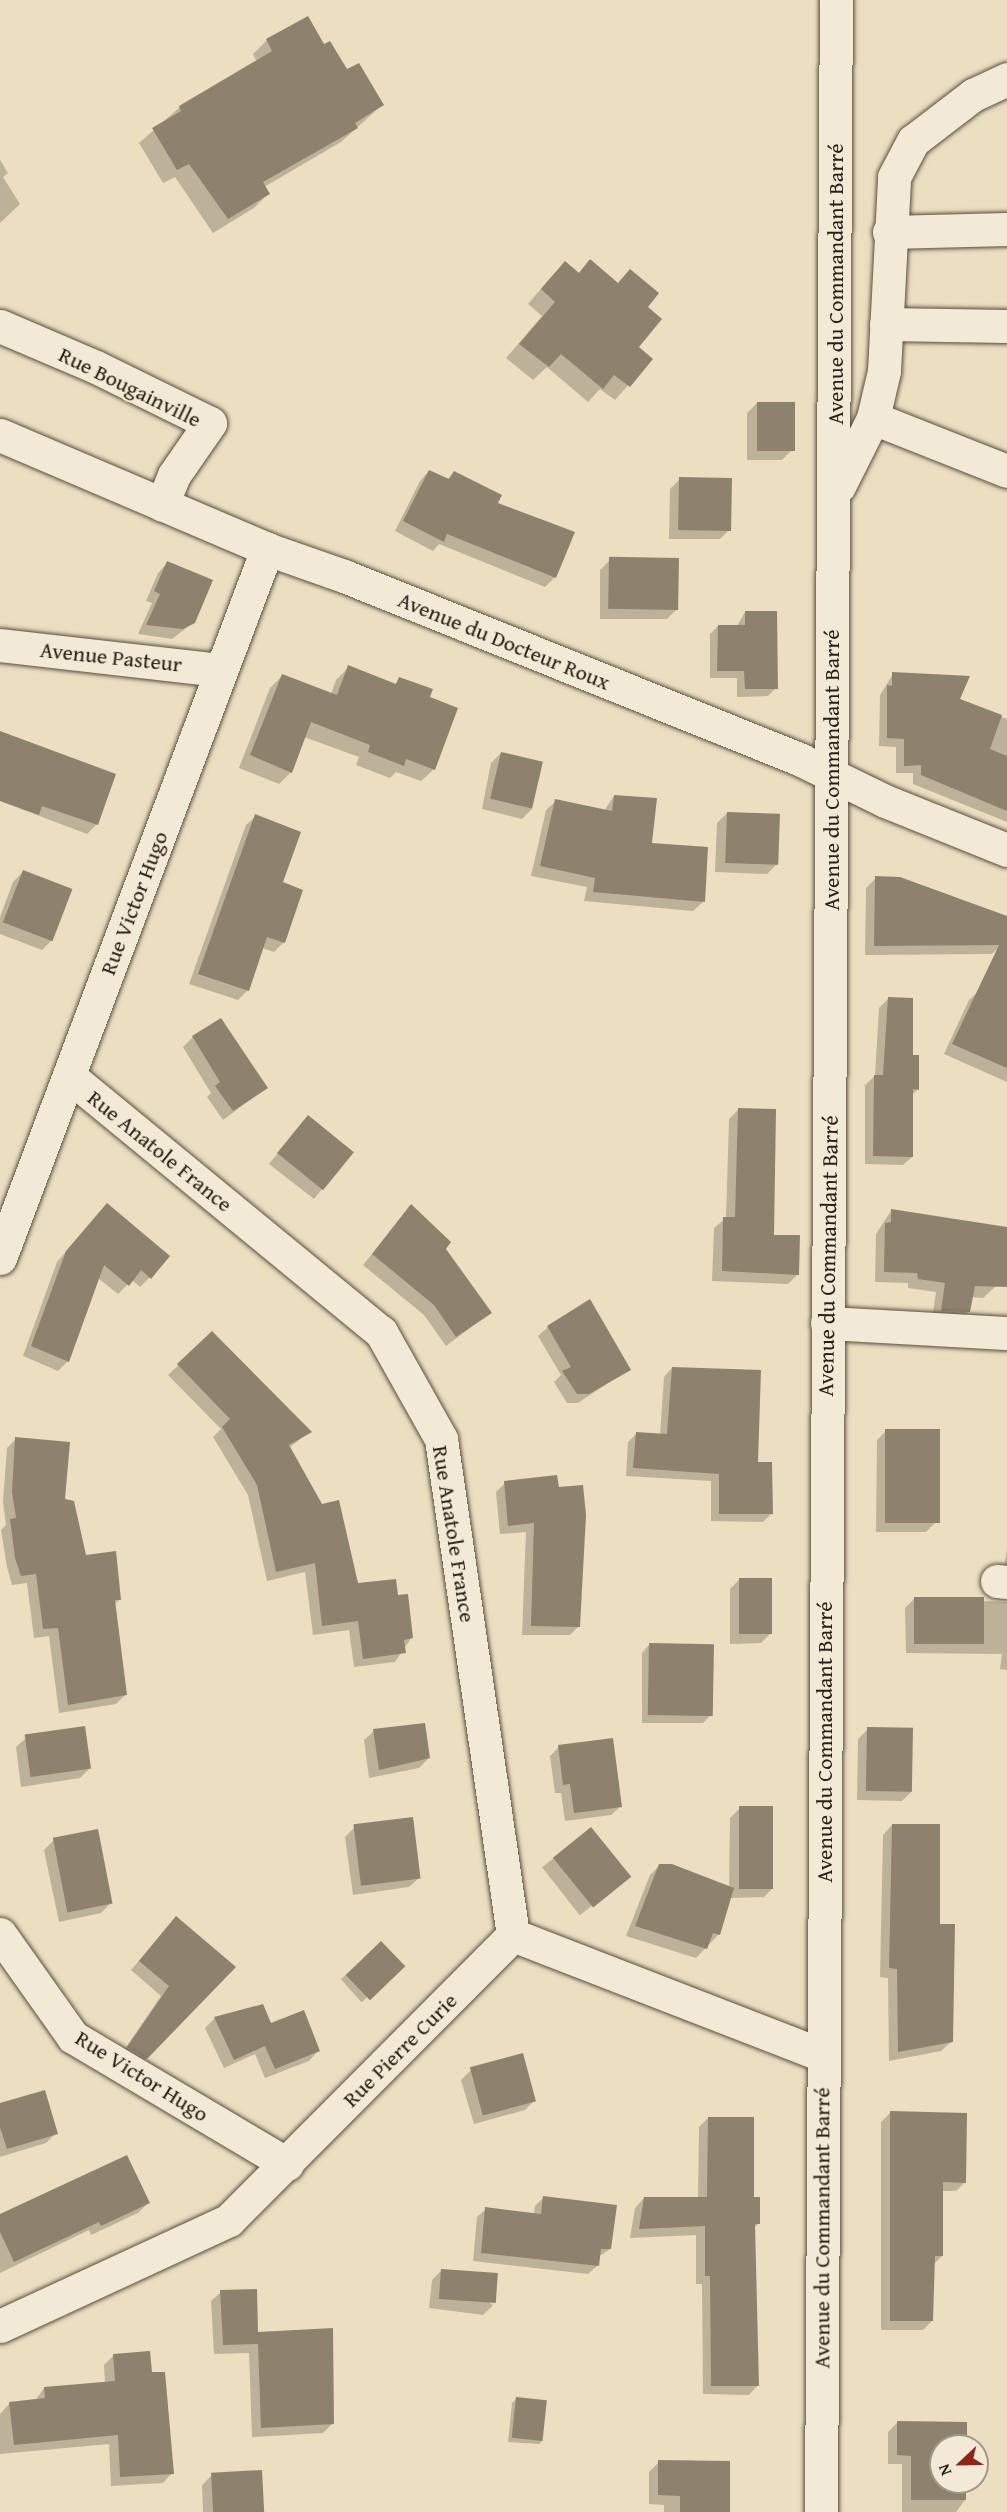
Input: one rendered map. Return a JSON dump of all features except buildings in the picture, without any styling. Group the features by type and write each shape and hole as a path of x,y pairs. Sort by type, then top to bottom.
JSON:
{"street":[{"name":"Avenue du Commandant Barré","path":"821,2512 827,1323 835,493 836,0"},
{"path":"835,493 873,418 884,371 889,232 894,177 913,141 973,95 1007,79"},
{"path":"889,232 1007,229"},
{"path":"886,324 1007,326"},
{"name":"Rue Bougainville","path":"0,326 96,367 210,423 174,475 162,505"},
{"path":"873,418 1007,471"},
{"name":"Avenue du Docteur Roux","path":"0,435 267,549 355,580 1007,850"},
{"name":"Rue Victor Hugo","path":"0,1258 267,549"},
{"name":"Avenue Pasteur","path":"0,645 221,670"},
{"name":"Rue Anatole France","path":"69,1076 381,1332 441,1439 513,1935"},
{"path":"827,1323 1007,1333"},
{"name":"Rue Victor Hugo","path":"0,1934 73,2037 286,2164"},
{"path":"513,1935 823,2055"},
{"name":"Rue Pierre Curie","path":"0,2325 229,2220 513,1935"}]}
